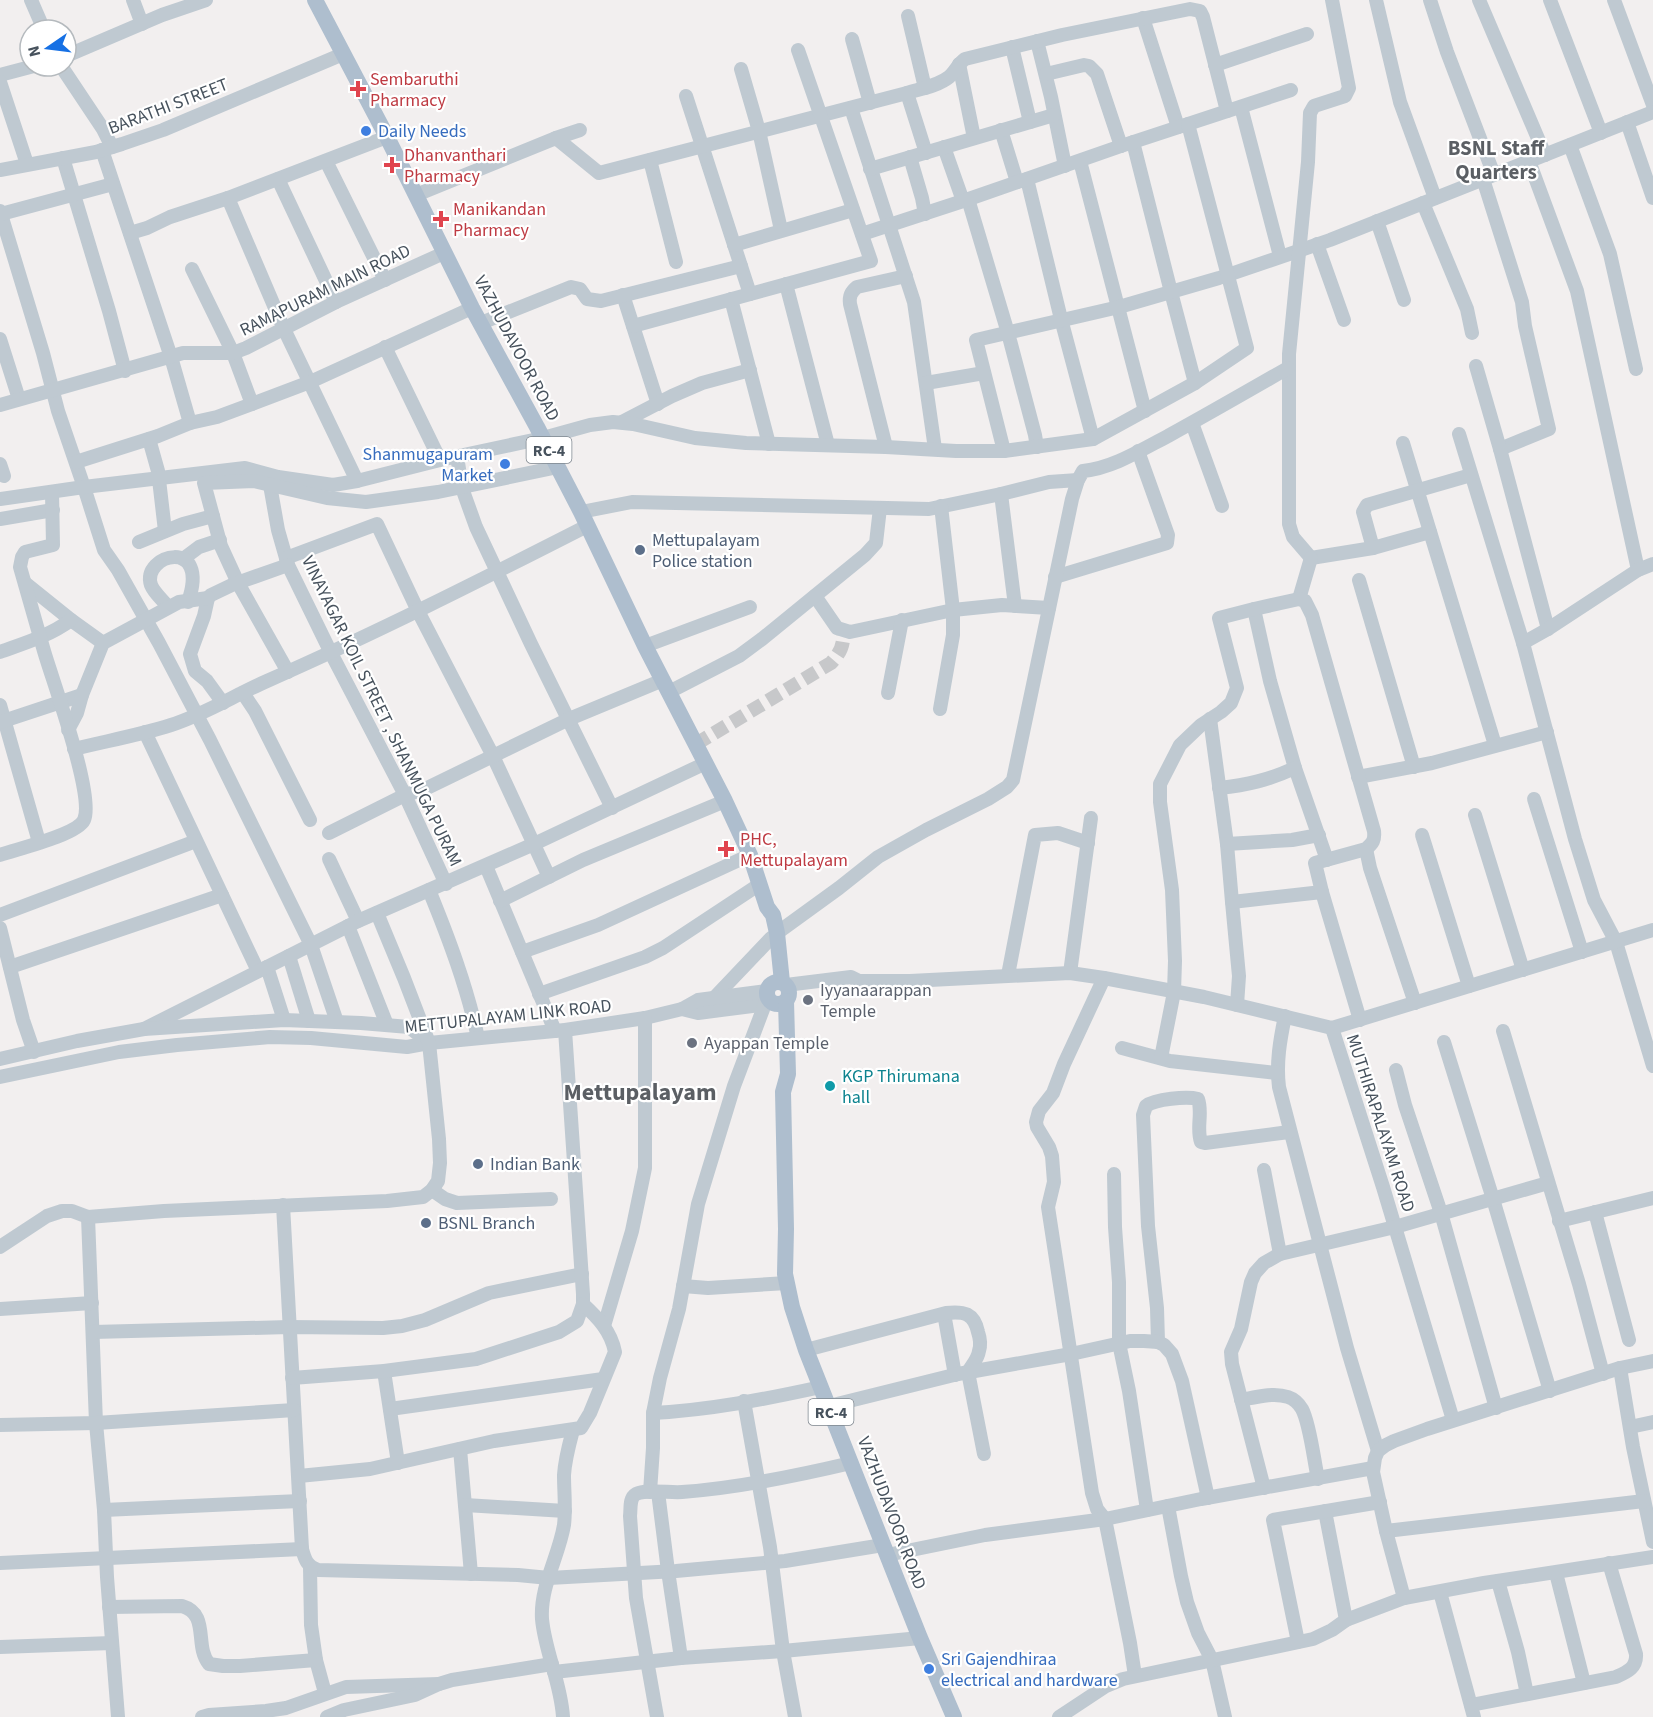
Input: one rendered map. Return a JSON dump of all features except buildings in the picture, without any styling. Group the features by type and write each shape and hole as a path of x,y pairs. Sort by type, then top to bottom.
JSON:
{"main road":[{"name":"VAZHUDAVOOR ROAD","path":"315,0 387,137 472,308 558,467 750,855 767,907 766,918 774,936 788,1074 783,1092 785,1274 792,1307 806,1350 885,1550 954,1717"}],"street":[{"path":"31,0 39,18"},
{"path":"133,0 142,24"},
{"path":"78,51 206,0"},
{"path":"1311,558 1293,537 1289,524 1288,368 1308,162 1310,114 1314,106 1345,96 1349,88 1332,0"},
{"path":"1376,0 1400,102 1429,201 1467,309 1472,333"},
{"path":"1430,0 1489,177 1522,302 1525,326 1549,429 1500,449"},
{"path":"1550,0 1600,133"},
{"path":"1614,0 1653,105"},
{"path":"1484,1 1545,155"},
{"path":"556,138 599,173 907,93 949,77 965,59 1037,41 1190,9 1200,11 1203,17 1215,65 1234,109 1280,256"},
{"path":"908,16 925,87"},
{"path":"0,499 245,468 278,477 333,484 357,481 457,456 543,438 590,424 633,424 695,438 769,444 956,451 1004,451 1093,439 1196,383 1246,348 1227,274 1183,125 1143,18"},
{"path":"1215,65 1306,34"},
{"path":"852,39 870,103"},
{"path":"1037,41 1065,166"},
{"path":"1012,47 1030,122"},
{"path":"633,326 871,261 798,50"},
{"name":"BARATHI STREET","path":"0,170 107,149 163,130 343,54"},
{"path":"959,64 974,138"},
{"path":"1046,74 1084,65 1089,66 1096,74 1127,144 1196,383"},
{"path":"741,69 759,131 782,231"},
{"path":"0,75 18,70"},
{"path":"69,78 103,129 113,184 177,355 190,423"},
{"path":"0,82 27,164"},
{"path":"862,234 1291,90"},
{"path":"907,93 926,153"},
{"path":"686,96 750,294"},
{"path":"850,108 914,302 935,449"},
{"path":"1004,451 976,340 1119,307 1317,244 1653,112"},
{"path":"870,169 1054,115"},
{"path":"1628,122 1653,198"},
{"path":"416,195 580,130"},
{"path":"1001,130 1022,181 1093,439"},
{"path":"130,232 147,228 170,217 228,198 387,137"},
{"path":"1570,145 1610,254 1636,369"},
{"path":"944,147 966,200 1008,333 1037,447"},
{"path":"910,157 925,214"},
{"path":"63,158 125,371"},
{"path":"650,160 676,262"},
{"path":"326,161 385,279"},
{"path":"1080,161 1145,411"},
{"path":"1529,161 1569,268 1581,311 1638,570"},
{"path":"278,179 336,302"},
{"path":"113,184 1,212 52,391 104,550 146,619 197,715 311,945 337,1022"},
{"path":"228,198 284,329 357,481"},
{"path":"734,244 853,210"},
{"path":"1377,221 1404,300"},
{"path":"1317,244 1344,320"},
{"name":"RAMAPURAM MAIN ROAD","path":"0,405 177,355 234,353 444,252"},
{"path":"481,323 572,287 580,289 587,299 601,301 741,266"},
{"path":"192,269 234,353 252,404"},
{"path":"886,447 850,304 850,296 857,286 906,276"},
{"path":"786,285 828,445"},
{"path":"623,295 658,404"},
{"path":"731,299 769,444"},
{"path":"76,462 149,439 190,423 218,417 310,382 472,308"},
{"path":"0,339 19,399"},
{"path":"385,346 440,460"},
{"path":"1476,366 1548,629"},
{"path":"714,998 774,936 878,857 988,799 1007,787 1012,780 1055,577 1078,480 1083,471 1103,467 1138,451 1288,368"},
{"path":"621,423 702,383 750,370"},
{"path":"926,383 984,373"},
{"path":"1191,423 1222,506"},
{"path":"1459,434 1522,643 1562,794 1594,900 1616,942 1653,1066"},
{"path":"149,439 160,479 165,531"},
{"path":"1403,443 1495,745"},
{"path":"1055,577 1167,543 1168,535 1138,451"},
{"path":"457,456 462,488 476,527 612,808"},
{"path":"288,672 238,583 220,540 204,483 254,481 327,498 366,502 462,488 558,467"},
{"path":"1373,548 1363,512 1367,504 1471,475"},
{"path":"74,749 173,725 331,653 496,572 584,519 590,509 632,502 929,509 1049,482 1078,480"},
{"name":"VINAYAGAR KOIL STREET , SHANMUGA PURAM","path":"270,485 278,530 287,562 331,653 405,795 446,884"},
{"path":"0,855 67,833 80,825 86,809 69,730 20,567 25,552 53,545 52,492"},
{"path":"1001,494 1015,606"},
{"path":"940,709 953,635 953,610 941,506"},
{"path":"330,833 405,795 425,789 569,719 666,686 739,656 874,546 880,508"},
{"path":"0,519 53,510"},
{"path":"139,542 213,516"},
{"path":"69,730 103,643 179,602 208,598 376,524 493,756 549,877"},
{"path":"1311,558 1373,548 1430,532"},
{"path":"183,559 200,547 220,540"},
{"path":"168,607 151,586 151,573 154,566 161,561 174,557 186,560 190,567 194,580 188,602"},
{"path":"1299,599 1311,558"},
{"path":"1522,643 1548,629 1638,570 1653,564"},
{"path":"1359,580 1414,767"},
{"path":"25,583 103,643"},
{"path":"814,596 837,628 850,632 953,610 1002,605 1049,608"},
{"path":"208,598 190,654 195,671 207,681 223,703"},
{"path":"1161,1058 1174,992 1175,961 1172,890 1160,802 1160,784 1180,745 1221,712 1230,703 1237,688 1219,618 1299,599 1305,601 1312,615 1374,831 1373,843 1366,849 1315,863 1360,1020"},
{"path":"645,646 750,607"},
{"path":"1254,609 1270,681 1295,768 1327,860"},
{"path":"0,652 40,638 71,620"},
{"path":"888,693 902,620"},
{"path":"243,693 255,711 310,820"},
{"path":"2,721 82,695"},
{"path":"0,705 2,721 39,842"},
{"path":"1210,719 1227,844 1239,976 1237,1005"},
{"path":"145,732 222,895 263,969 284,1020"},
{"path":"1358,777 1414,767 1547,732"},
{"path":"144,1029 353,924 486,866 706,763"},
{"path":"1219,788 1271,779 1295,768"},
{"path":"1534,799 1582,952"},
{"path":"500,901 583,860 725,801"},
{"path":"1475,815 1523,970"},
{"path":"1075,974 1091,818"},
{"path":"1008,975 1035,835 1058,832 1088,843"},
{"path":"1227,844 1292,840 1319,835"},
{"path":"1422,835 1470,986"},
{"path":"0,915 196,841"},
{"path":"1366,849 1370,868 1415,1003"},
{"path":"522,952 598,925 750,855"},
{"path":"329,859 387,1025"},
{"path":"292,1378 462,1362 485,1357 559,1332 577,1321 583,1304 582,1274 560,1030 539,994 486,866"},
{"path":"539,994 645,957 663,948 760,884"},
{"path":"429,890 460,971 471,1005 478,1038"},
{"path":"1232,902 1322,892"},
{"path":"10,968 222,895"},
{"path":"0,1247 47,1216 62,1211 72,1211 88,1217 164,1211 398,1200 423,1197 432,1190 438,1181 440,1139 429,1043 377,913"},
{"path":"0,928 34,1052"},
{"path":"1332,1028 1653,930"},
{"path":"289,956 309,1021"},
{"name":"MUTHIRAPALAYAM ROAD","path":"778,993 850,986 859,981 1075,974 1102,977 1237,1005 1332,1028 1453,1420"},
{"path":"1102,977 1053,1093 1039,1111 1037,1127 1045,1137 1052,1156 1054,1182 1048,1207 1092,1493 1097,1509 1105,1519 1135,1676"},
{"path":"682,1009 698,1013 778,993"},
{"path":"681,1658 654,1492 653,1413 679,1309 698,1204 734,1086 753,1040 778,993"},
{"name":"METTUPALAYAM LINK ROAD","path":"0,1077 119,1052 270,1037 311,1038 406,1047 645,1018 682,1009 698,1000 778,993"},
{"path":"1285,1016 1279,1049 1278,1087 1347,1348 1378,1452"},
{"path":"604,1326 632,1231 645,1168 645,1018"},
{"path":"0,1059 144,1029 284,1020 409,1027 429,1043"},
{"path":"1503,1031 1579,1284 1603,1374"},
{"path":"1444,1042 1550,1391"},
{"path":"1122,1048 1194,1064 1277,1073"},
{"path":"1396,1070 1405,1105 1441,1213 1496,1408"},
{"path":"1158,1342 1148,1226 1144,1109 1152,1102 1198,1099 1201,1120 1198,1136 1201,1142 1205,1143 1289,1132"},
{"path":"1264,1170 1280,1254"},
{"path":"1114,1174 1114,1227 1119,1282 1119,1343 1127,1375 1147,1510"},
{"path":"1264,1488 1232,1364 1231,1352 1241,1329 1251,1282 1264,1263 1280,1254 1395,1227 1548,1184"},
{"path":"432,1190 445,1199 457,1203 551,1199"},
{"path":"1559,1221 1652,1202"},
{"path":"283,1205 302,1549 310,1567 318,1570 518,1575 549,1578 771,1563 885,1550 1105,1519 1373,1468"},
{"path":"1595,1212 1629,1340"},
{"path":"88,1217 96,1423 118,1717"},
{"path":"93,1332 402,1326 439,1315 489,1293 582,1274"},
{"path":"682,1286 708,1288 787,1283"},
{"path":"0,1309 92,1303"},
{"path":"299,1476 349,1472 494,1441 581,1428 615,1352 613,1342 604,1326 583,1304"},
{"path":"806,1350 959,1311 969,1314 975,1321 980,1340 980,1349 976,1359 962,1373"},
{"path":"945,1319 984,1454"},
{"path":"829,1407 962,1373 1119,1343 1158,1342 1172,1354 1182,1382 1208,1498"},
{"path":"1404,1598 1386,1531 1373,1468 1378,1452 1394,1441 1453,1420 1620,1368 1653,1361"},
{"path":"1620,1368 1653,1542"},
{"path":"384,1371 398,1463"},
{"path":"390,1410 603,1379"},
{"path":"653,1413 688,1411 822,1387"},
{"path":"1241,1400 1278,1396 1296,1401 1305,1418 1318,1479"},
{"path":"744,1401 795,1717"},
{"path":"0,1425 96,1423 294,1410"},
{"path":"1630,1427 1653,1422"},
{"path":"563,1717 560,1690 542,1616 549,1578 564,1527 564,1474 567,1450 573,1430"},
{"path":"460,1449 471,1574"},
{"path":"657,1717 633,1573 630,1527 631,1503 634,1496 638,1493 682,1492 758,1482 851,1463"},
{"path":"104,1510 300,1501"},
{"path":"1386,1531 1644,1501"},
{"path":"1298,1642 1273,1520 1380,1502"},
{"path":"465,1504 565,1512"},
{"path":"1168,1506 1187,1602 1198,1633 1212,1660 1225,1717"},
{"path":"1325,1511 1346,1620"},
{"path":"0,1563 302,1549"},
{"path":"1059,1717 1114,1682 1313,1639 1346,1620 1404,1598 1653,1557"},
{"path":"1440,1592 1472,1711 1527,1694 1616,1677 1627,1672 1637,1662 1609,1563"},
{"path":"310,1567 311,1625 316,1660 325,1693"},
{"path":"1556,1573 1584,1683"},
{"path":"1498,1581 1527,1694"},
{"path":"109,1607 182,1606 189,1608 197,1617 203,1653 209,1664 240,1666 316,1660"},
{"path":"333,1716 352,1708 415,1695 453,1680 553,1668 920,1638"},
{"path":"0,1647 112,1643"},
{"path":"202,1717 286,1708 325,1693 358,1685 439,1684"}],"tunnel":[{"path":"696,744 831,663 841,648 843,631"}],"place":[{"name":"Sembaruthi Pharmacy","path":"358,89"},
{"name":"Daily Needs","path":"366,131"},
{"name":"Dhanvanthari Pharmacy","path":"392,165"},
{"name":"Manikandan Pharmacy","path":"441,219"},
{"name":"Shanmugapuram Market","path":"505,464"},
{"name":"Mettupalayam Police station","path":"640,550"},
{"name":"PHC, Mettupalayam","path":"726,849"},
{"name":"Iyyanaarappan Temple","path":"808,1000"},
{"name":"Ayappan Temple","path":"692,1043"},
{"name":"KGP Thirumana hall","path":"830,1086"},
{"name":"Indian Bank","path":"478,1164"},
{"name":"BSNL Branch","path":"426,1223"},
{"name":"Sri Gajendhiraa electrical and hardware","path":"929,1669"}],"district":[{"name":"BSNL Staff Quarters","path":"1496,160"},
{"name":"Mettupalayam","path":"640,1092"}]}
